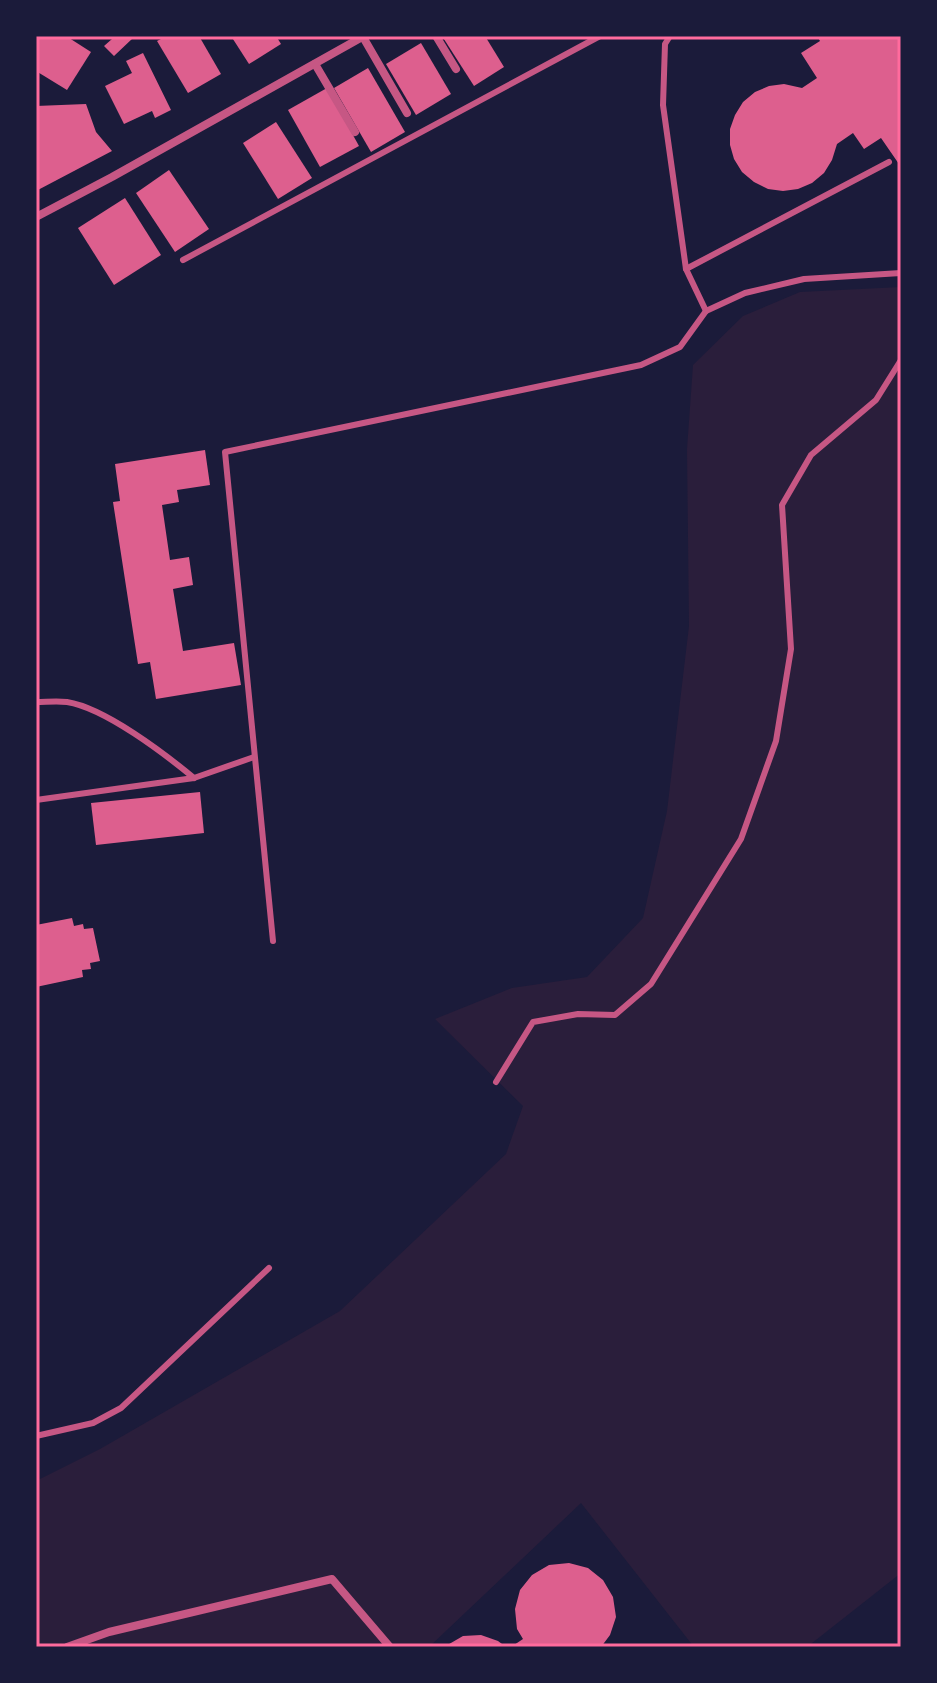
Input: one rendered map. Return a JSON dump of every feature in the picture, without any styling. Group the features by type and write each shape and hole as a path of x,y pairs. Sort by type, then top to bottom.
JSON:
{"street":[{"path":"36,217 364,36 407,113"},
{"path":"436,36 456,69"},
{"path":"315,64 355,132"},
{"path":"67,1647 109,1632 332,1579 390,1647"}],"lane":[{"path":"183,260 600,36"},
{"path":"670,36 665,44 663,105 686,269 706,311"},
{"path":"686,269 889,162"},
{"path":"273,941 225,452 641,365 680,347 706,311 745,293 804,279 901,273"},
{"path":"496,1082 533,1022 578,1014 615,1015 651,984 741,839 776,741 791,649 782,505 811,455 876,400 901,360"},
{"path":"36,702 69,702 112,720 162,751 194,778"},
{"path":"36,800 194,778 254,757"},
{"path":"36,1436 93,1423 121,1408 269,1268"}],"shaded area":[{"path":"901,287 901,1573 807,1647 694,1647 581,1503 429,1647 36,1647 36,1481 100,1449 340,1311 506,1154 523,1106 435,1019 512,988 587,977 643,918 667,811 689,626 687,449 693,365 743,316 800,292"}],"building":[{"path":"36,36 66,36 91,52 67,90 36,71"},
{"path":"109,36 133,38 114,56 104,46 112,39"},
{"path":"167,36 199,36 221,74 188,93 157,41"},
{"path":"231,36 276,36 281,44 249,64"},
{"path":"442,36 485,36 504,67 474,86"},
{"path":"817,36 901,36 901,167 881,138 864,149 853,133 837,144 824,173 812,183 798,189 768,189 742,172 730,145 730,129 743,102 755,92 784,84 802,88 817,78 801,53 820,41"},
{"path":"421,43 451,94 416,115 386,64"},
{"path":"143,53 171,110 155,118 152,111 124,124 105,86 132,73 126,61"},
{"path":"368,68 405,132 371,152 334,88"},
{"path":"327,88 359,146 320,167 288,110"},
{"path":"86,104 96,132 112,151 36,191 36,106"},
{"path":"276,122 312,178 278,199 243,143"},
{"path":"169,170 209,229 175,252 136,193"},
{"path":"125,198 161,255 114,285 78,228"},
{"path":"205,450 210,485 177,490 179,502 162,505 170,560 189,557 193,585 173,589 183,651 234,643 241,685 156,699 150,662 138,664 113,502 120,501 115,464"},
{"path":"200,792 204,833 96,845 91,803"},
{"path":"72,918 74,926 83,924 84,929 93,928 100,961 90,963 91,969 82,970 83,977 36,987 36,925"},
{"path":"569,1563 588,1568 603,1580 613,1597 616,1617 610,1635 601,1647 511,1647 523,1639 517,1629 515,1609 520,1590 532,1575 549,1565"},
{"path":"481,1635 506,1647 444,1647 463,1636"}]}
